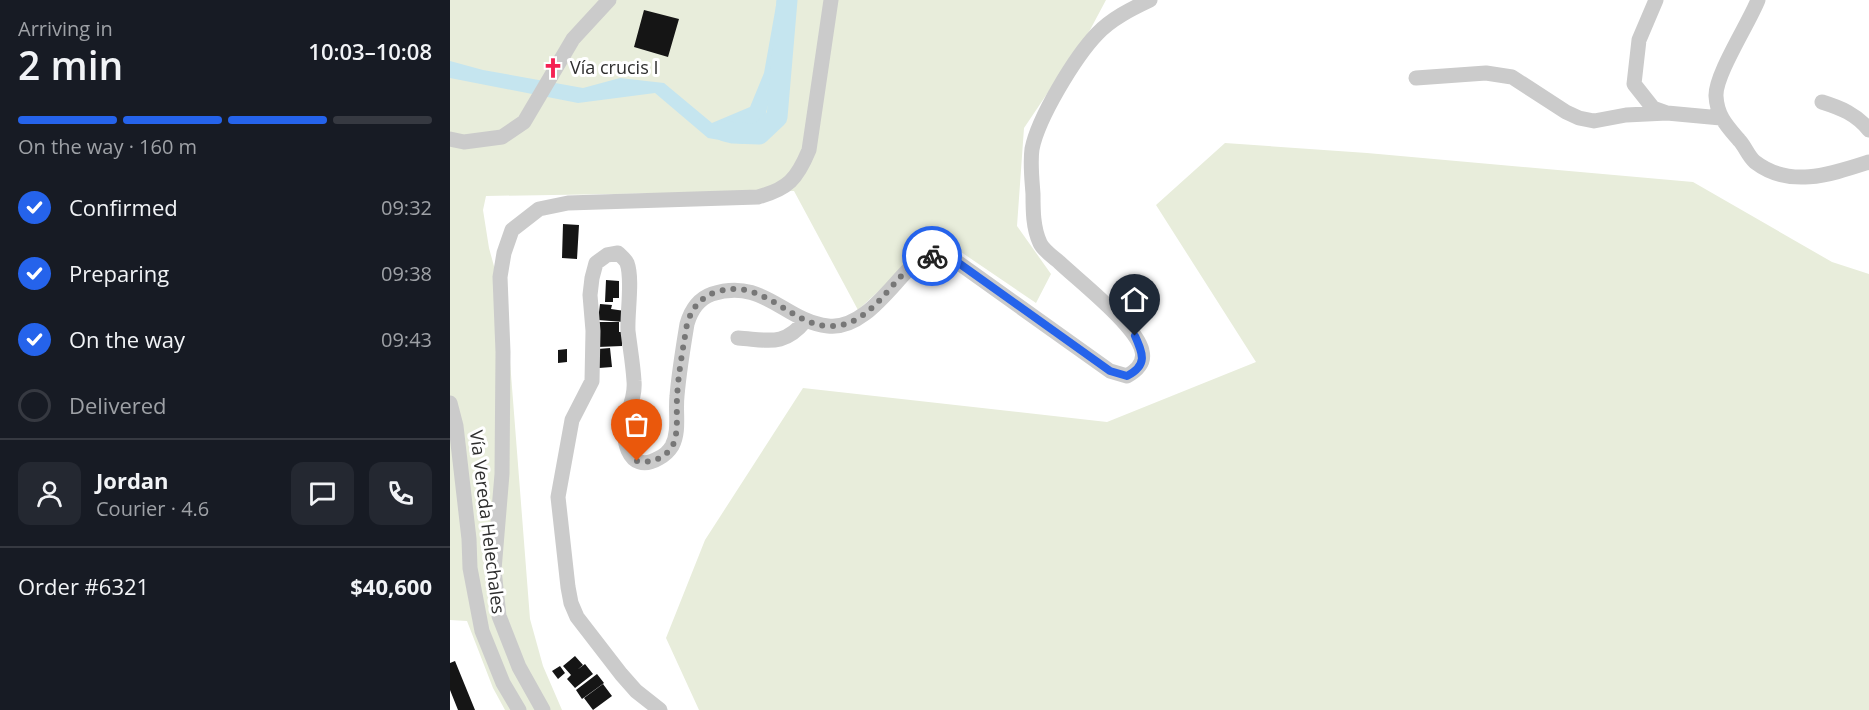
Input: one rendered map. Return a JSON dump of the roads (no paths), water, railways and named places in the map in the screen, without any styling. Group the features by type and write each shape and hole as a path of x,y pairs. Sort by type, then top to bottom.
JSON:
{"street":[{"path":"450,139 464,142 502,137 524,122 573,39 609,0"},
{"path":"543,710 519,667 499,616 494,570 502,474 503,352 500,277 504,253 512,230 538,209 568,203 758,197 774,193 790,184 801,170 809,150 831,0"},
{"path":"660,710 636,691 621,674 577,616 570,603 558,497 572,420 592,381 591,295 596,263 607,255 618,253 627,261 628,329 634,380 632,402 624,436 628,452 637,461 645,463 657,460 673,445 676,432 677,397 690,313 706,296 722,290 735,289 751,292 775,302 806,320 829,327 844,325 879,302 921,257 941,254 953,259 1110,371 1127,376 1135,372 1140,365 1143,352 1135,336 1114,313 1040,245 1034,221 1032,151 1044,118 1077,57 1097,33 1111,22 1150,0"},
{"path":"1656,0 1639,40 1634,84 1653,108 1667,113"},
{"path":"1758,0 1722,74 1716,95 1721,118 1754,161 1771,171 1790,177 1812,178 1869,162"},
{"path":"1416,78 1486,73 1512,77 1566,112 1594,121 1626,115 1667,113 1721,118"},
{"path":"1822,102 1845,109 1863,122 1869,130"},
{"path":"738,338 781,340 798,330 806,320"},
{"name":"Vía Vereda Helechales","path":"450,403 456,426 470,539 470,568 482,631 502,683 519,710"}],"water":[{"path":"777,0 797,0 764,120 743,144 708,138 655,93 578,103 450,78 450,61 483,70 583,88 620,78 664,83 712,123 750,107 764,73"}],"waterway":[{"path":"725,131 759,134 777,117 787,0"}],"place":[{"name":"Vía crucis I","path":"553,68"}]}
